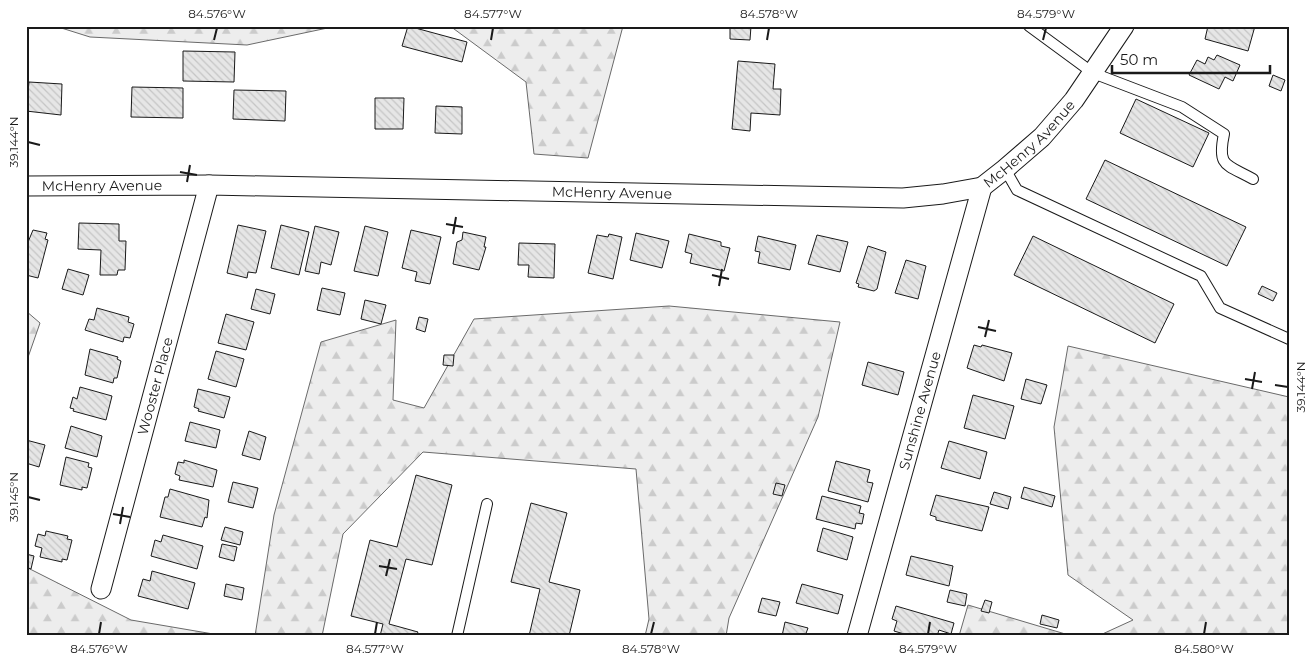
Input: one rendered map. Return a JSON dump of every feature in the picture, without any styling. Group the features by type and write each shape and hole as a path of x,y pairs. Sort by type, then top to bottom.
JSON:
{"street":[{"name":"McHenry Avenue","path":"26,186 209,185 903,198 943,194 982,187 1042,136 1074,100 1124,26"},
{"name":"Wooster Place","path":"102,589 209,185"},
{"name":"Sunshine Avenue","path":"857,636 982,187"}],"lane":[{"path":"1029,26 1093,73 1182,107 1224,134 1220,154 1224,164 1253,179"},
{"path":"1005,169 1017,190 1201,276 1220,308 1289,339"},
{"path":"457,636 487,504"}],"green space":[{"path":"55,26 337,26 247,45 90,37"},
{"path":"450,26 623,26 588,158 534,154 526,82"},
{"path":"669,306 840,322 818,417 729,618 726,636 645,636 649,619 636,469 423,452 343,534 322,636 255,636 274,515 321,342 396,320 393,400 424,408 474,319"},
{"path":"26,311 40,323 26,363"},
{"path":"1068,346 1289,397 1289,636 1098,636 1133,620 1068,575 1054,427"},
{"path":"26,567 131,620 225,636 26,636"},
{"path":"968,605 1072,636 959,636"}],"building":[{"path":"408,26 467,42 462,62 402,46"},
{"path":"730,26 751,26 750,40 730,39"},
{"path":"1208,26 1255,26 1248,51 1205,39"},
{"path":"183,51 235,52 234,82 183,81"},
{"path":"1217,55 1240,65 1233,81 1225,77 1219,89 1189,75 1197,60 1205,64 1208,57 1214,60"},
{"path":"738,61 775,64 773,89 781,89 780,115 751,113 750,131 732,129"},
{"path":"1273,75 1285,80 1281,91 1269,86"},
{"path":"29,82 62,84 61,115 26,111"},
{"path":"132,87 183,88 183,118 131,117"},
{"path":"234,90 286,91 285,121 233,119"},
{"path":"375,98 404,98 403,129 375,129"},
{"path":"1136,99 1209,133 1193,167 1120,133"},
{"path":"436,106 462,107 462,134 435,133"},
{"path":"1105,160 1246,227 1227,266 1086,199"},
{"path":"79,223 119,224 119,241 126,241 125,270 118,270 117,275 100,275 101,250 78,249"},
{"path":"238,225 266,231 256,273 248,272 247,278 227,273"},
{"path":"281,225 309,232 299,275 271,268"},
{"path":"315,226 339,232 331,265 321,262 319,274 305,271"},
{"path":"365,226 388,232 378,276 354,271"},
{"path":"33,230 47,233 45,239 48,240 38,278 26,275 26,247"},
{"path":"411,230 441,237 430,284 415,281 417,272 402,268"},
{"path":"463,232 486,237 484,247 486,247 479,270 453,264 457,242 462,240"},
{"path":"636,233 669,241 662,268 630,260"},
{"path":"609,234 622,237 613,279 588,273 597,235 608,237"},
{"path":"689,234 721,242 721,246 730,248 724,271 690,263 692,254 685,252"},
{"path":"817,235 848,242 840,272 808,264"},
{"path":"758,236 796,245 790,270 758,263 760,252 755,251"},
{"path":"1033,236 1174,304 1155,343 1014,275"},
{"path":"519,243 555,244 554,278 528,277 529,265 518,265"},
{"path":"868,246 886,252 877,289 874,291 858,287 859,284 856,283"},
{"path":"906,260 926,266 918,299 895,293"},
{"path":"68,269 89,275 83,295 62,289"},
{"path":"1262,286 1277,293 1273,301 1258,294"},
{"path":"322,288 345,293 340,315 317,310"},
{"path":"256,289 275,294 270,314 251,309"},
{"path":"365,300 386,305 381,324 361,319"},
{"path":"97,308 129,317 128,322 134,324 130,338 124,337 123,342 85,330 89,319 94,320"},
{"path":"226,314 254,322 246,350 218,343"},
{"path":"419,317 428,319 425,332 416,329"},
{"path":"974,345 981,347 982,345 1012,353 1004,381 967,368"},
{"path":"90,349 118,357 117,359 121,361 117,378 114,378 113,383 85,375"},
{"path":"216,351 244,359 236,387 208,379"},
{"path":"444,355 454,355 453,366 443,365"},
{"path":"868,362 904,372 898,395 862,385"},
{"path":"1026,379 1047,385 1041,404 1021,399"},
{"path":"80,387 112,396 106,420 73,411 74,409 70,408 73,397 77,399"},
{"path":"198,389 230,397 224,418 198,411 199,409 194,407"},
{"path":"973,395 1014,406 1005,439 964,428"},
{"path":"190,422 220,430 216,448 185,441"},
{"path":"71,426 102,436 97,457 65,448"},
{"path":"249,431 266,437 260,460 242,455"},
{"path":"26,440 45,445 39,467 26,463"},
{"path":"949,441 987,452 980,479 941,468"},
{"path":"66,457 89,463 88,467 92,468 87,488 82,487 82,490 60,485"},
{"path":"184,460 217,470 213,487 179,480 180,476 175,474 178,462 184,463"},
{"path":"836,461 870,470 867,482 873,483 868,502 828,491"},
{"path":"416,475 452,485 432,565 406,559 389,624 418,632 416,636 380,636 383,624 351,616 370,540 397,547"},
{"path":"233,482 258,488 253,508 228,502"},
{"path":"776,483 785,485 782,496 773,494"},
{"path":"1024,487 1055,496 1052,507 1021,498"},
{"path":"170,489 209,500 207,518 205,517 202,527 160,517 165,497 168,497"},
{"path":"994,492 1011,497 1008,509 990,504"},
{"path":"936,495 989,507 982,531 936,520 936,517 930,515"},
{"path":"822,496 861,506 859,513 864,514 862,524 856,523 855,529 816,519"},
{"path":"531,503 567,513 549,582 580,590 569,636 529,636 540,589 511,582"},
{"path":"225,527 243,532 240,545 221,540"},
{"path":"823,528 853,537 847,560 817,551"},
{"path":"46,531 68,536 67,539 72,540 67,560 62,559 62,562 40,557 42,548 35,546 38,534 45,536"},
{"path":"163,535 203,546 197,569 151,556 155,540 161,542"},
{"path":"222,544 237,547 234,561 219,557"},
{"path":"26,554 34,556 31,569 26,567"},
{"path":"911,556 953,566 949,586 906,575"},
{"path":"152,571 195,583 188,609 138,596 143,579 150,581"},
{"path":"226,584 244,588 242,600 224,596"},
{"path":"802,584 843,595 838,614 796,603"},
{"path":"950,590 967,594 965,606 947,602"},
{"path":"762,598 780,602 776,616 758,612"},
{"path":"985,600 992,602 989,613 981,611"},
{"path":"896,606 954,623 951,634 939,630 937,636 911,636 894,631 897,621 892,619"},
{"path":"1042,615 1059,620 1057,628 1040,624"},
{"path":"785,622 808,628 805,636 782,636"}]}
